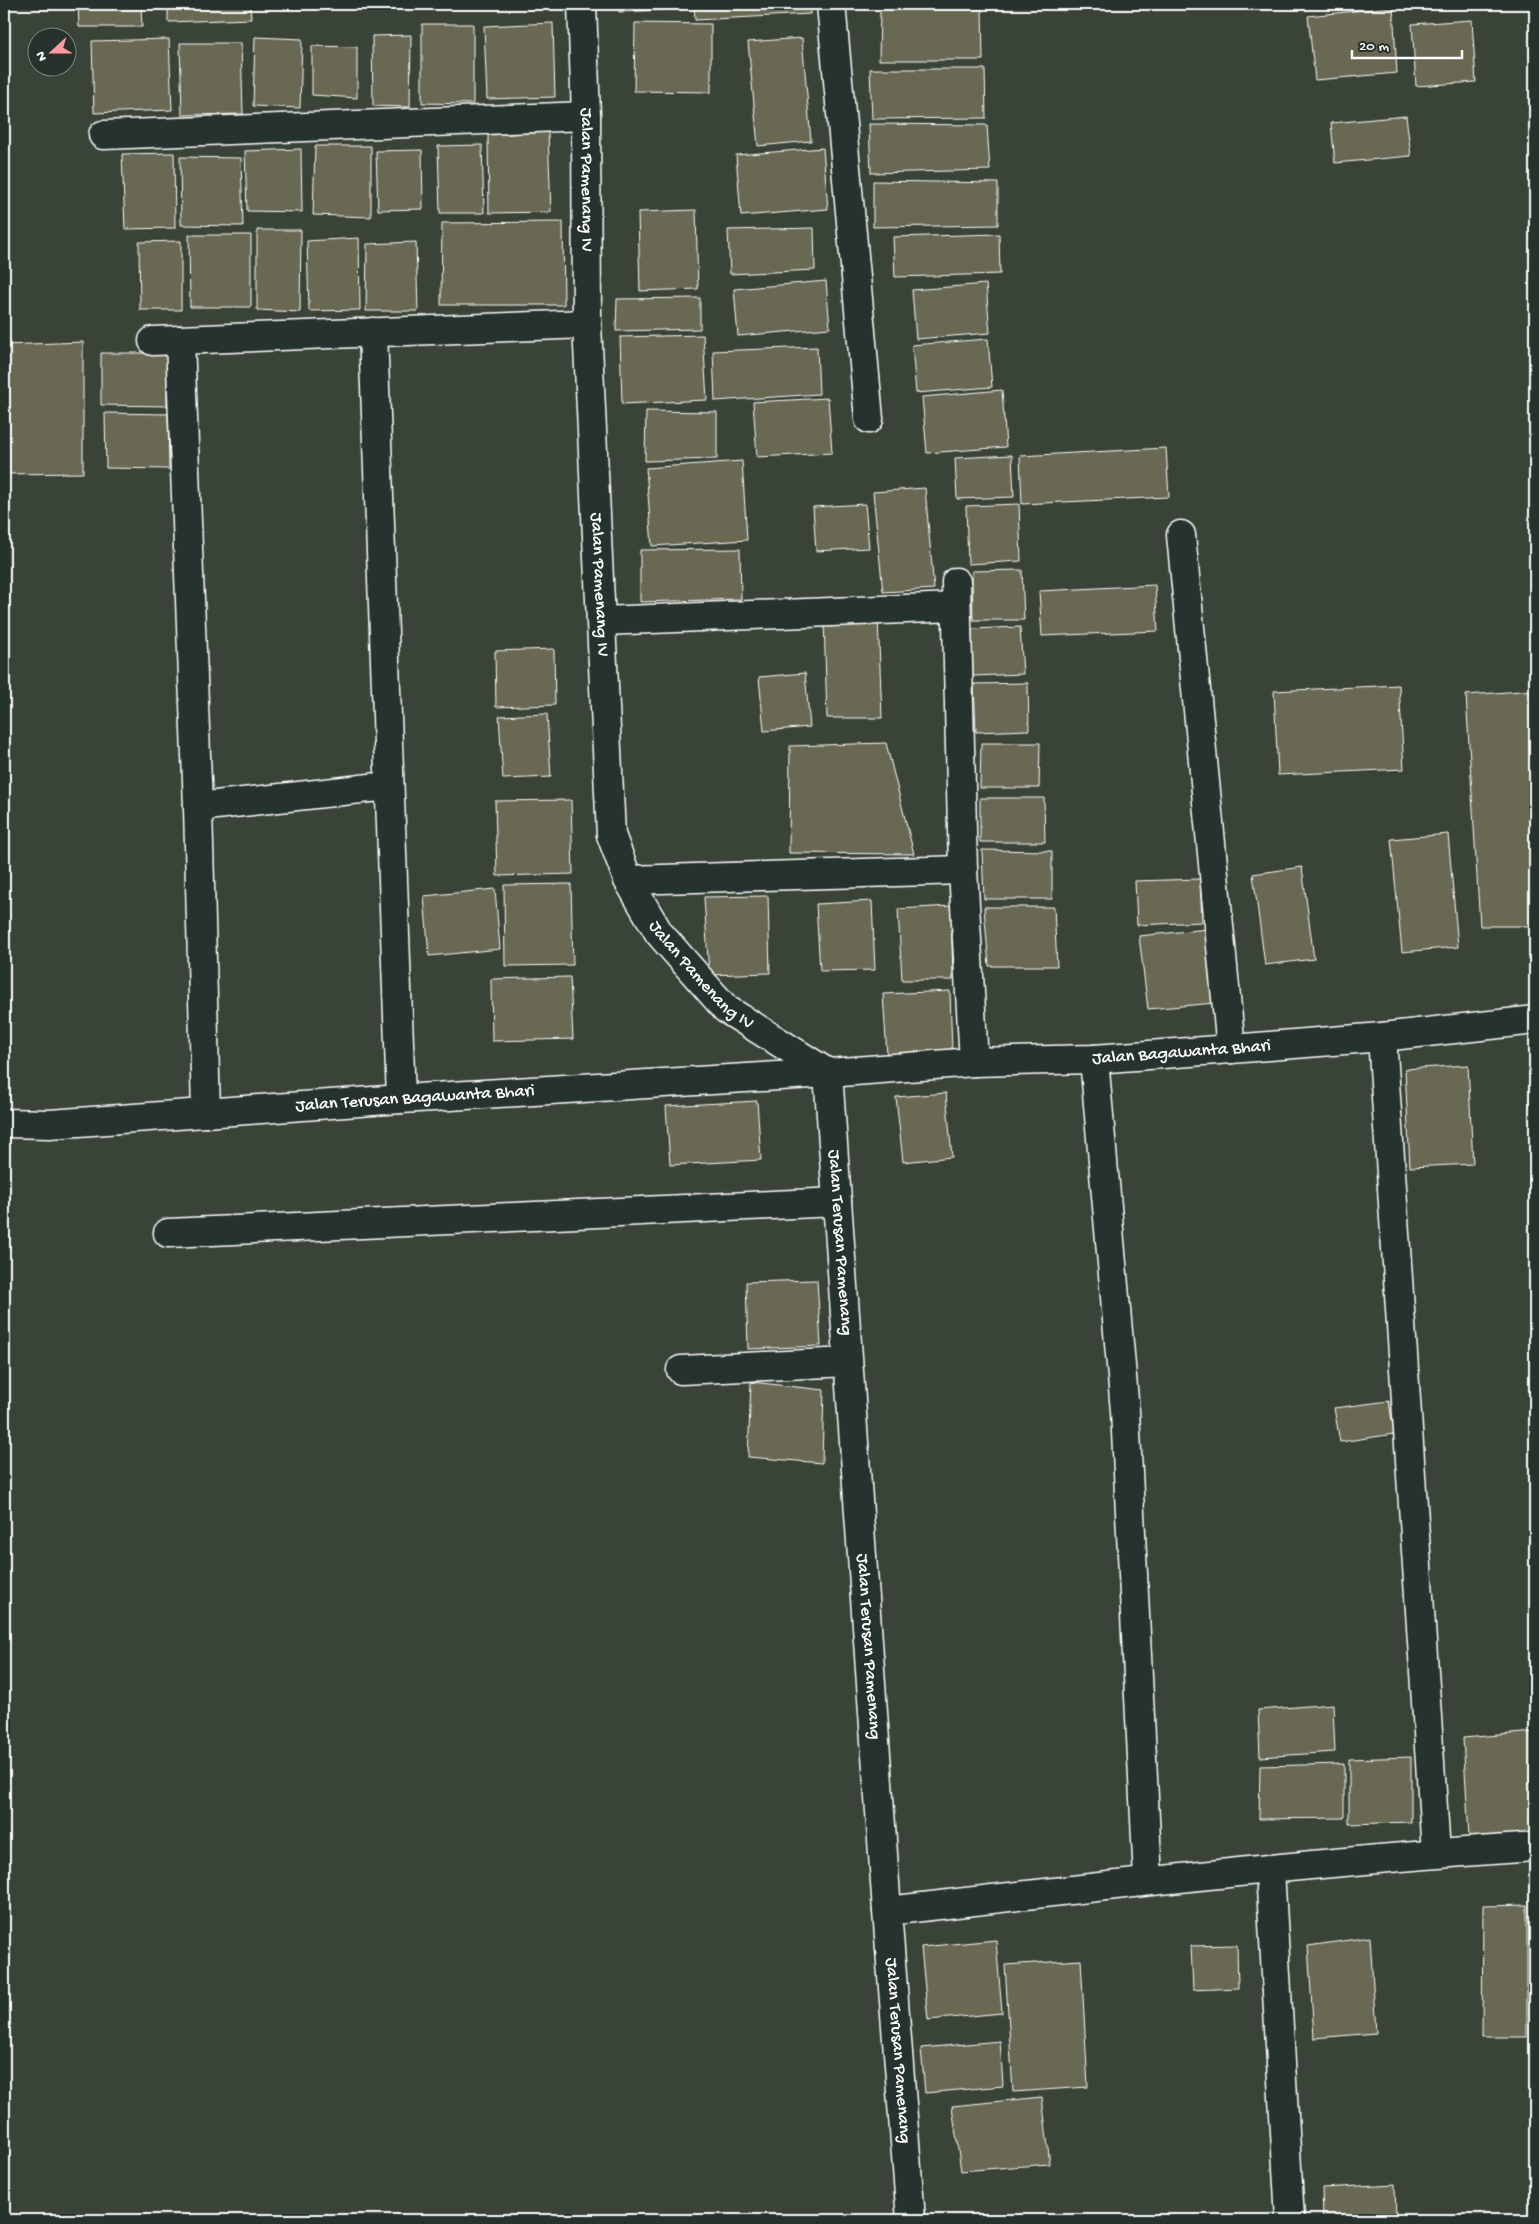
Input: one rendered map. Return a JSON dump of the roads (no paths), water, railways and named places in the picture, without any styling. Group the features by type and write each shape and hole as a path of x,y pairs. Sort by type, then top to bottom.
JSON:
{"street":[{"name":"Jalan Pamenang IV","path":"582,4 586,116 586,324 611,835 628,880 660,933 726,1009 828,1073"},
{"path":"831,4 869,419"},
{"path":"103,135 586,116"},
{"path":"153,341 586,324"},
{"path":"373,332 388,786 401,1099"},
{"path":"180,340 198,807 206,1113"},
{"path":"1181,536 1231,1049"},
{"path":"602,621 956,595 963,870 974,1062"},
{"path":"198,807 388,786"},
{"path":"628,880 963,870"},
{"name":"Jalan Bagawanta Bhari","path":"828,1073 974,1062 1094,1058 1231,1049 1382,1037 1535,1020"},
{"path":"1382,1037 1436,1853"},
{"path":"1094,1058 1124,1411 1148,1880"},
{"name":"Jalan Terusan Bagawanta Bhari","path":"4,1123 50,1124 401,1099 828,1073"},
{"name":"Jalan Terusan Pamenang","path":"828,1073 887,1911 911,2220"},
{"path":"168,1233 837,1202"},
{"path":"681,1370 848,1362"},
{"path":"887,1911 1148,1880 1436,1853 1535,1847"},
{"path":"1270,1870 1290,2220"}]}
